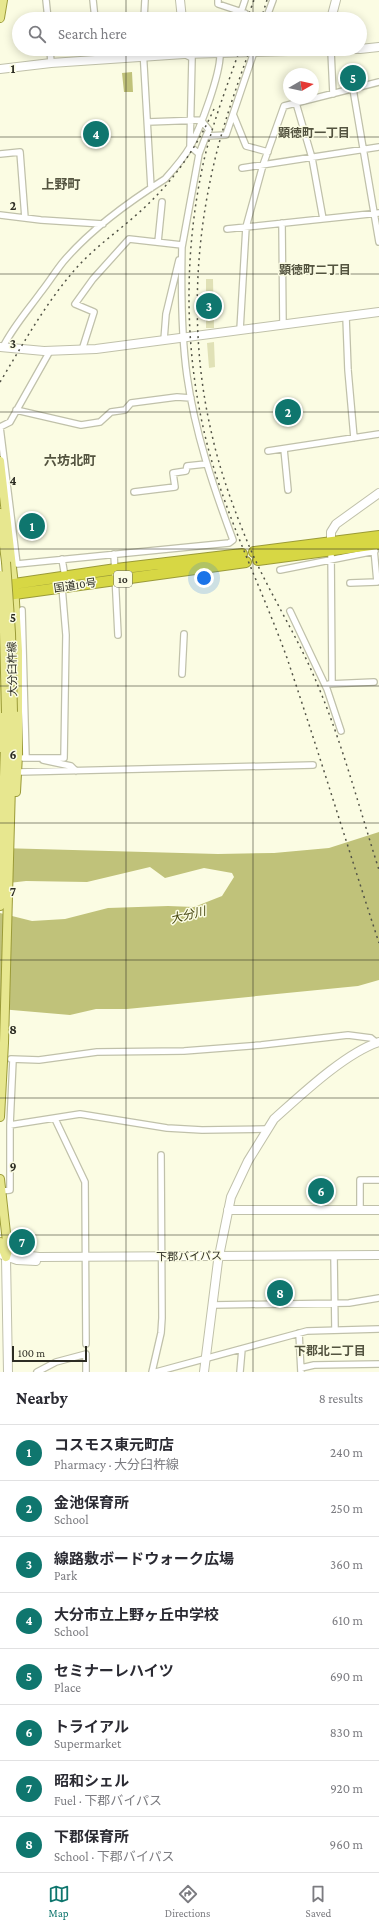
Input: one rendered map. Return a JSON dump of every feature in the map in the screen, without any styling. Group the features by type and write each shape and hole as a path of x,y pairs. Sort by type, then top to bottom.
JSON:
{"highway":[{"path":"256,556 331,551 377,544"},
{"name":"国道10号","path":"0,596 14,589 63,582 116,569 244,558 116,580 63,582"},
{"name":"国道10号","path":"0,586 14,589"}],"main road":[{"path":"0,18 3,0"},
{"path":"0,1117 13,775 21,652 1,458"},
{"name":"大分臼杵線","path":"0,513 6,562 11,633 10,712"},
{"name":"大分臼杵線","path":"0,575 13,775 2,830"},
{"path":"0,671 0,748"},
{"path":"0,797 2,830 0,906"},
{"path":"0,1179 3,1250"}],"street":[{"path":"46,0 47,12"},
{"path":"93,0 94,12"},
{"path":"144,12 145,0"},
{"path":"180,0 181,12"},
{"path":"218,0 218,4 243,12 245,0"},
{"path":"268,12 272,0"},
{"path":"333,12 336,0"},
{"path":"367,48 379,47"},
{"path":"50,56 51,63"},
{"path":"98,56 98,60"},
{"path":"0,69 51,63 98,60 124,56"},
{"path":"143,56 151,188"},
{"path":"189,56 192,58 190,146"},
{"path":"220,56 220,66 190,146 165,179 103,224 63,262 2,347 50,351 82,350 379,312"},
{"path":"206,136 226,134 252,56"},
{"path":"331,56 333,94"},
{"path":"319,97 379,82"},
{"path":"353,89 376,213 379,242"},
{"path":"240,330 246,227 263,165 284,106 292,104"},
{"path":"296,104 312,158 323,219"},
{"path":"233,114 246,146 268,152"},
{"path":"148,122 201,120"},
{"path":"164,340 166,314 182,245 199,154 208,130 201,120"},
{"path":"190,146 199,154"},
{"path":"242,168 379,147"},
{"path":"0,154 20,152 25,218"},
{"path":"158,242 162,202"},
{"path":"226,229 376,213"},
{"path":"0,215 103,224"},
{"path":"282,223 283,325"},
{"path":"82,350 94,312 75,304 84,290 129,239 182,245"},
{"path":"50,351 10,422 0,427 1,458 17,564 230,543 233,540 206,464 191,398 183,337 182,245"},
{"path":"346,317 348,370 354,438"},
{"path":"16,410 81,425 100,422 111,412 125,410 130,403 177,397 191,398"},
{"path":"268,451 379,434"},
{"path":"284,449 288,490"},
{"path":"134,492 175,487 173,473 186,471 187,466 206,464"},
{"path":"332,683 331,532 336,524 379,493"},
{"path":"350,583 377,582 377,544"},
{"path":"280,570 331,551"},
{"path":"114,554 116,569 118,635"},
{"path":"22,610 21,652 24,758 64,758 66,636 62,559"},
{"path":"290,611 326,686 341,731"},
{"path":"182,674 184,634"},
{"path":"326,686 332,683 374,682"},
{"path":"38,758 45,761 71,766 76,771"},
{"path":"13,775 76,771 313,765"},
{"path":"1,1191 10,1190 12,1059 39,1060 97,1052 192,1050 261,1045 348,1035 371,1038 378,1043 341,1062 285,1109 267,1129 237,1182 228,1210 219,1258 204,1372"},
{"path":"10,1125 80,1114 167,1128 202,1130 267,1129"},
{"path":"55,1119 85,1182 87,1259 86,1344"},
{"path":"152,1372 161,1333 161,1155"},
{"path":"360,1210 360,1180 379,1180"},
{"path":"228,1210 379,1210"},
{"path":"3,1250 4,1317 8,1372"},
{"name":"下郡バイパス","path":"3,1250 31,1262 87,1259 334,1257 379,1254"},
{"path":"334,1257 335,1330"},
{"name":"下郡バイパス","path":"334,1257 379,1260"},
{"path":"212,1305 335,1303 379,1298"},
{"path":"156,1372 314,1330 379,1329"},
{"path":"299,1333 301,1370 314,1365 379,1364"},
{"path":"240,1372 242,1349"},
{"path":"37,1372 56,1362 86,1354 86,1372"},
{"path":"336,1365 336,1372"}],"shaded area":[{"path":"206,279 213,279 214,328 206,328"},
{"path":"214,342 215,367 209,368 207,343"}],"water":[{"path":"132,72 133,92 124,92 122,73"},
{"name":"大分川","path":"379,832 379,980 358,986 127,1009 96,1009 70,1015 0,1009 0,913 32,921 65,919 108,908 168,906 194,907 222,896 234,877 232,873 204,868 165,878 150,867 87,882 26,881 0,884 0,848 218,854 274,853 329,848"}],"railway":[{"path":"250,12 254,0"},
{"path":"263,12 267,0"},
{"path":"237,56 220,104 204,160 192,239 189,279 189,319 197,398 205,437 216,475 232,522 287,658 379,943"},
{"path":"247,56 223,128 211,177 201,241 197,306 198,339 205,403 227,489 263,577 300,646 316,681 334,727 379,870"},
{"path":"0,382 37,321 57,292 93,251 148,205 159,193 190,153 214,109"}],"place":[{"name":"セミナーレハイツ","path":"353,78"},
{"name":"大分市立上野ヶ丘中学校","path":"96,134"},
{"name":"線路敷ボードウォーク広場","path":"209,306"},
{"name":"金池保育所","path":"288,412"},
{"name":"コスモス東元町店","path":"32,526"},
{"name":"トライアル","path":"321,1191"},
{"name":"昭和シェル","path":"22,1242"},
{"name":"下郡保育所","path":"280,1293"}],"district":[{"name":"顕徳町一丁目","path":"314,133"},
{"name":"上野町","path":"61,184"},
{"name":"顕徳町二丁目","path":"315,270"},
{"name":"六坊北町","path":"70,460"},
{"name":"下郡北二丁目","path":"330,1351"}]}
